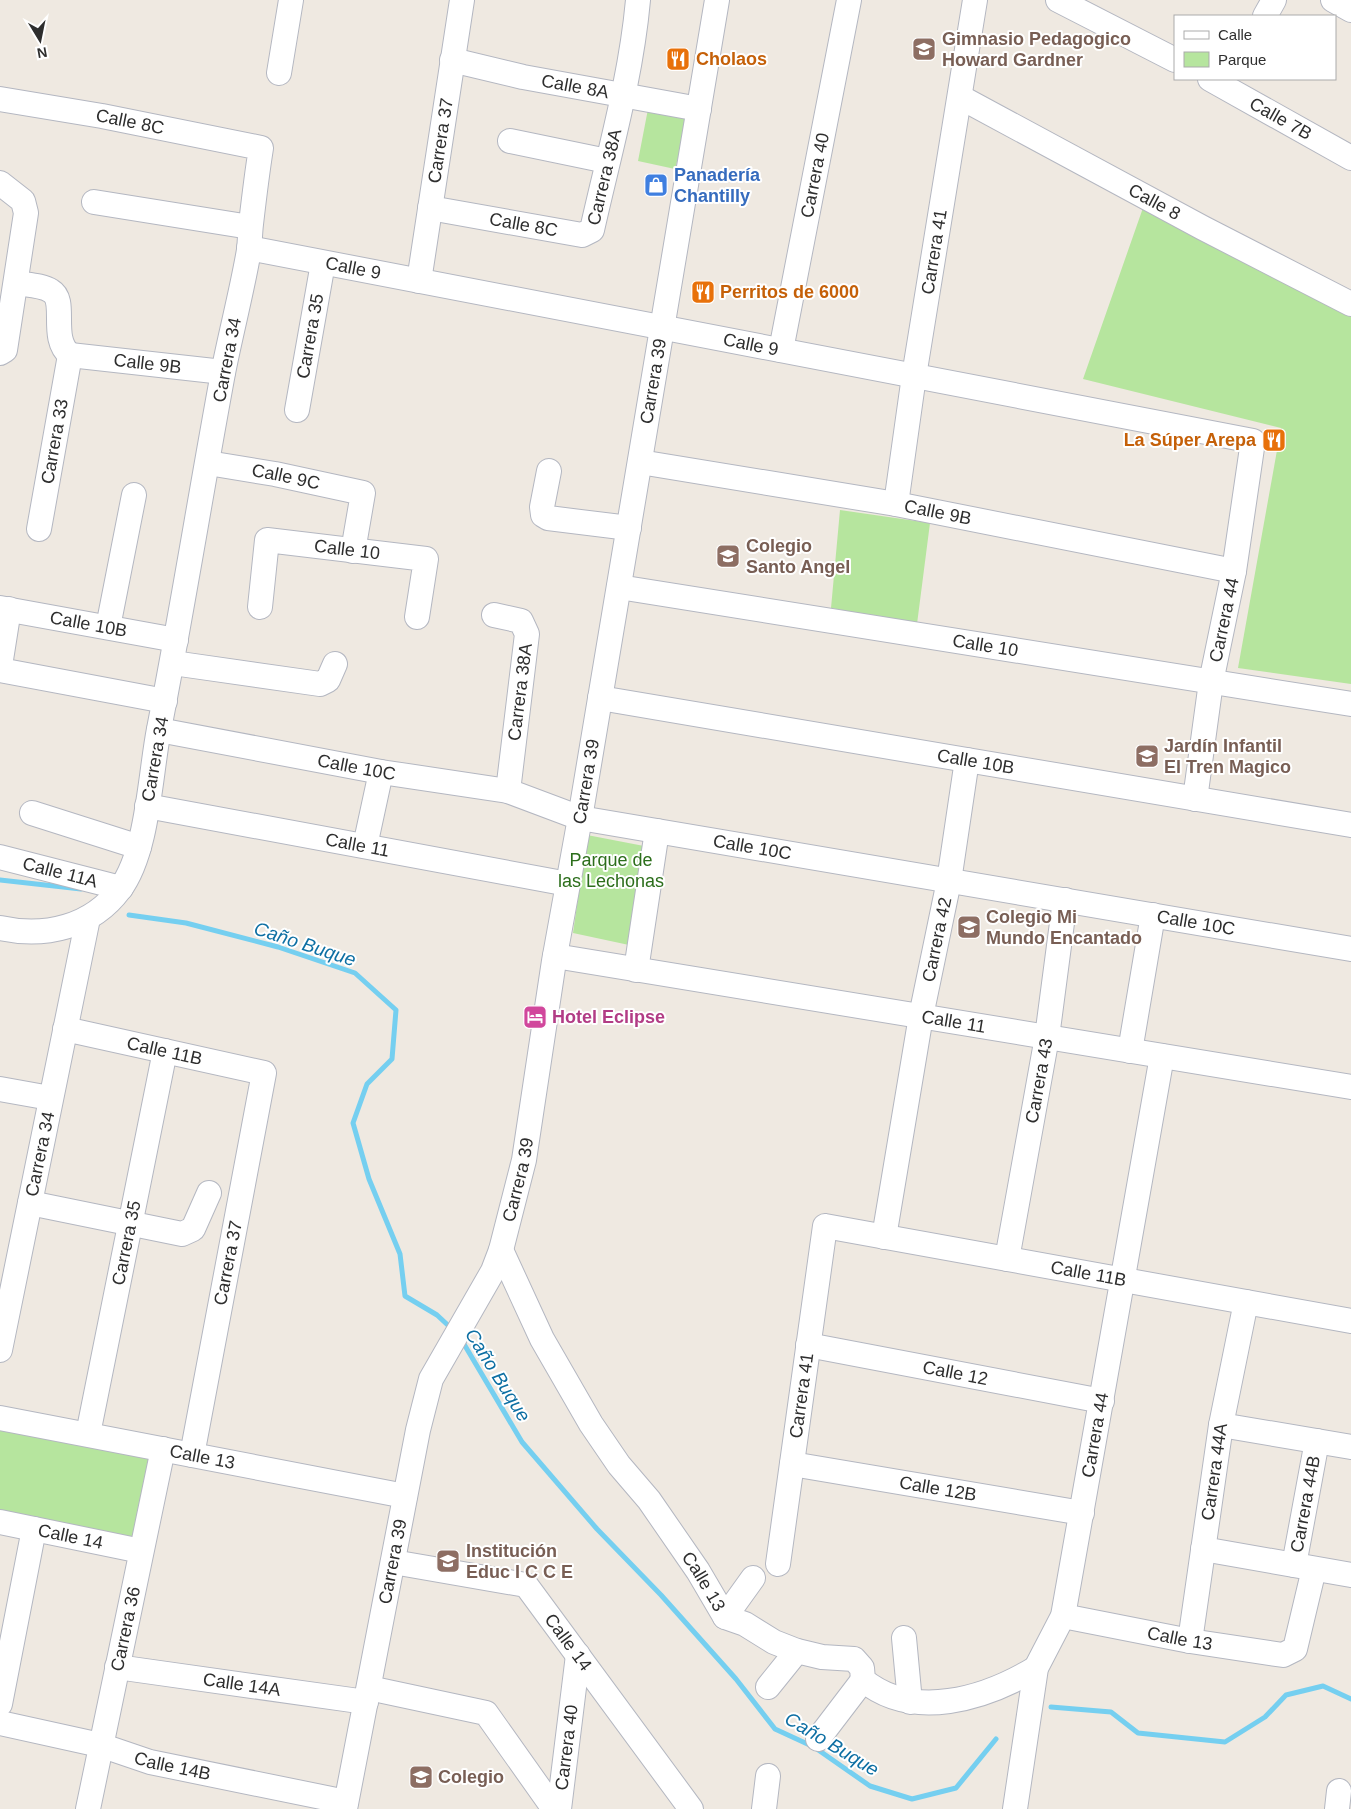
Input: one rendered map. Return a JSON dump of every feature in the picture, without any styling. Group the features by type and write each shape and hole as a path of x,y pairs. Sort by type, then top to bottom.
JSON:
{"street":[{"path":"279,73 291,0"},
{"name":"Carrera 37","path":"419,281 462,0"},
{"name":"Carrera 38A","path":"588,234 592,230 623,96 635,32 638,0"},
{"name":"Carrera 39","path":"345,1806 418,1430 431,1379 493,1271 501,1250 524,1160 555,956 580,818 717,0"},
{"name":"Carrera 40","path":"781,350 849,0"},
{"name":"Carrera 41","path":"896,504 914,376 975,0"},
{"path":"1058,0 1174,59"},
{"path":"1266,15 1274,0"},
{"path":"1333,0 1351,10"},
{"name":"Calle 8A","path":"452,60 623,96 699,109"},
{"name":"Calle 7B","path":"1222,81 1351,158"},
{"name":"Calle 8","path":"960,97 1203,228 1351,304"},
{"name":"Calle 8C","path":"0,99 102,116 260,148"},
{"path":"510,141 607,161"},
{"name":"Carrera 34","path":"0,1350 4,1315 30,1202 88,918 100,910 121,888 132,869 139,848 223,372 250,237 260,148"},
{"path":"0,183 23,201 25,207 16,283 5,350 1,353"},
{"name":"Calle 9","path":"94,202 250,237 323,263 1253,442"},
{"name":"Calle 8C","path":"430,208 582,236 588,234"},
{"name":"Carrera 35","path":"298,410 323,263"},
{"path":"16,283 50,290 55,295 58,302 60,344 70,355"},
{"name":"Calle 9B","path":"70,355 223,372"},
{"name":"Carrera 33","path":"39,529 70,355"},
{"name":"Carrera 44","path":"1195,798 1211,682 1234,571 1253,442"},
{"name":"Calle 9B","path":"640,462 896,504 1234,571"},
{"name":"Calle 9C","path":"208,463 363,493 353,552"},
{"path":"549,471 542,508 543,515 548,518 629,528"},
{"path":"108,627 134,495"},
{"name":"Calle 10","path":"260,607 267,540 353,552 426,559 417,616"},
{"name":"Calle 10","path":"619,587 1351,704"},
{"path":"0,666 5,609"},
{"name":"Calle 10B","path":"5,609 176,640"},
{"name":"Carrera 38A","path":"494,615 521,621 527,634 508,791"},
{"path":"173,663 320,684 328,680 335,664"},
{"path":"0,670 165,701"},
{"name":"Calle 10B","path":"600,698 1351,825"},
{"name":"Calle 10C","path":"159,730 381,772 508,791 580,818 1351,949"},
{"name":"Carrera 42","path":"884,1237 921,1016 948,881 967,760"},
{"path":"365,846 381,772"},
{"name":"Calle 11","path":"147,806 568,884"},
{"path":"32,813 139,848"},
{"path":"636,970 657,831"},
{"name":"Calle 11A","path":"0,857 121,888"},
{"name":"Carrera 43","path":"1007,1259 1047,1037 1065,900"},
{"path":"1130,1051 1153,916"},
{"path":"0,928 31,932 46,931 88,918"},
{"name":"Calle 11","path":"555,956 1351,1087"},
{"name":"Calle 11B","path":"65,1029 264,1073"},
{"name":"Carrera 35","path":"88,1434 165,1051"},
{"name":"Carrera 44","path":"1015,1809 1036,1668 1063,1616 1162,1056"},
{"name":"Carrera 37","path":"192,1455 264,1073"},
{"path":"0,1089 50,1098"},
{"path":"30,1202 182,1234 193,1229 209,1193"},
{"name":"Carrera 41","path":"778,1564 825,1226"},
{"name":"Calle 11B","path":"825,1226 1351,1321"},
{"name":"Calle 13","path":"501,1250 542,1339 591,1424 619,1465 649,1500 676,1543 698,1571 726,1617 745,1624 774,1642 797,1651 822,1657 851,1658 862,1668 862,1680"},
{"name":"Carrera 44A","path":"1190,1641 1221,1425 1246,1302"},
{"name":"Calle 12","path":"808,1345 1102,1401"},
{"name":"Calle 13","path":"0,1418 405,1496"},
{"path":"1221,1425 1351,1447"},
{"name":"Carrera 44B","path":"1295,1649 1317,1441"},
{"name":"Carrera 36","path":"88,1809 163,1449"},
{"name":"Calle 12B","path":"792,1464 1082,1513"},
{"name":"Calle 14","path":"0,1522 141,1551"},
{"path":"0,1704 34,1529"},
{"path":"1203,1549 1351,1575"},
{"name":"Calle 14","path":"393,1562 526,1586 691,1809"},
{"path":"726,1617 753,1578"},
{"name":"Calle 13","path":"1063,1616 1190,1641 1282,1656 1295,1649"},
{"path":"904,1638 910,1702"},
{"path":"768,1687 797,1651"},
{"name":"Carrera 40","path":"559,1809 578,1655"},
{"name":"Calle 14A","path":"117,1667 368,1695 486,1713 554,1809"},
{"path":"818,1739 862,1680 889,1697 910,1702 948,1701 967,1698 1003,1686 1036,1668"},
{"name":"Calle 14B","path":"0,1723 100,1745 150,1762 345,1806"},
{"path":"764,1809 768,1776"}],"green space":[{"path":"648,109 690,114 675,169 638,161"},
{"path":"1144,205 1351,315 1351,684 1238,668 1281,428 1083,379"},
{"path":"840,510 930,523 917,624 831,608"},
{"name":"Parque de las Lechonas","path":"587,835 644,846 629,945 573,933"},
{"path":"0,1418 163,1449 141,1551 0,1522"}],"waterway":[{"name":"Caño Buque","path":"0,880 81,889"},
{"name":"Caño Buque","path":"129,915 186,923 278,947 355,973 396,1010 392,1059 367,1084 353,1123 369,1179 400,1254 405,1296 437,1315 452,1329"},
{"name":"Caño Buque","path":"461,1339 522,1442 597,1529 661,1595 736,1679 775,1729 814,1747 870,1786 912,1799 956,1788 996,1739"},
{"name":"Caño Buque","path":"1051,1707 1111,1712 1138,1733 1225,1742 1265,1717 1286,1695 1323,1686 1351,1699"}],"place":[{"name":"Gimnasio Pedagogico Howard Gardner","path":"924,49"},
{"name":"Cholaos","path":"678,59"},
{"name":"Panadería Chantilly","path":"656,185"},
{"name":"Perritos de 6000","path":"703,292"},
{"name":"La Súper Arepa","path":"1274,440"},
{"name":"Colegio Santo Angel","path":"728,556"},
{"name":"Jardín Infantil El Tren Magico","path":"1147,756"},
{"name":"Colegio Mi Mundo Encantado","path":"969,927"},
{"name":"Hotel Eclipse","path":"535,1017"},
{"name":"Institución Educ I C C E","path":"448,1561"},
{"name":"Colegio","path":"421,1777"}]}
